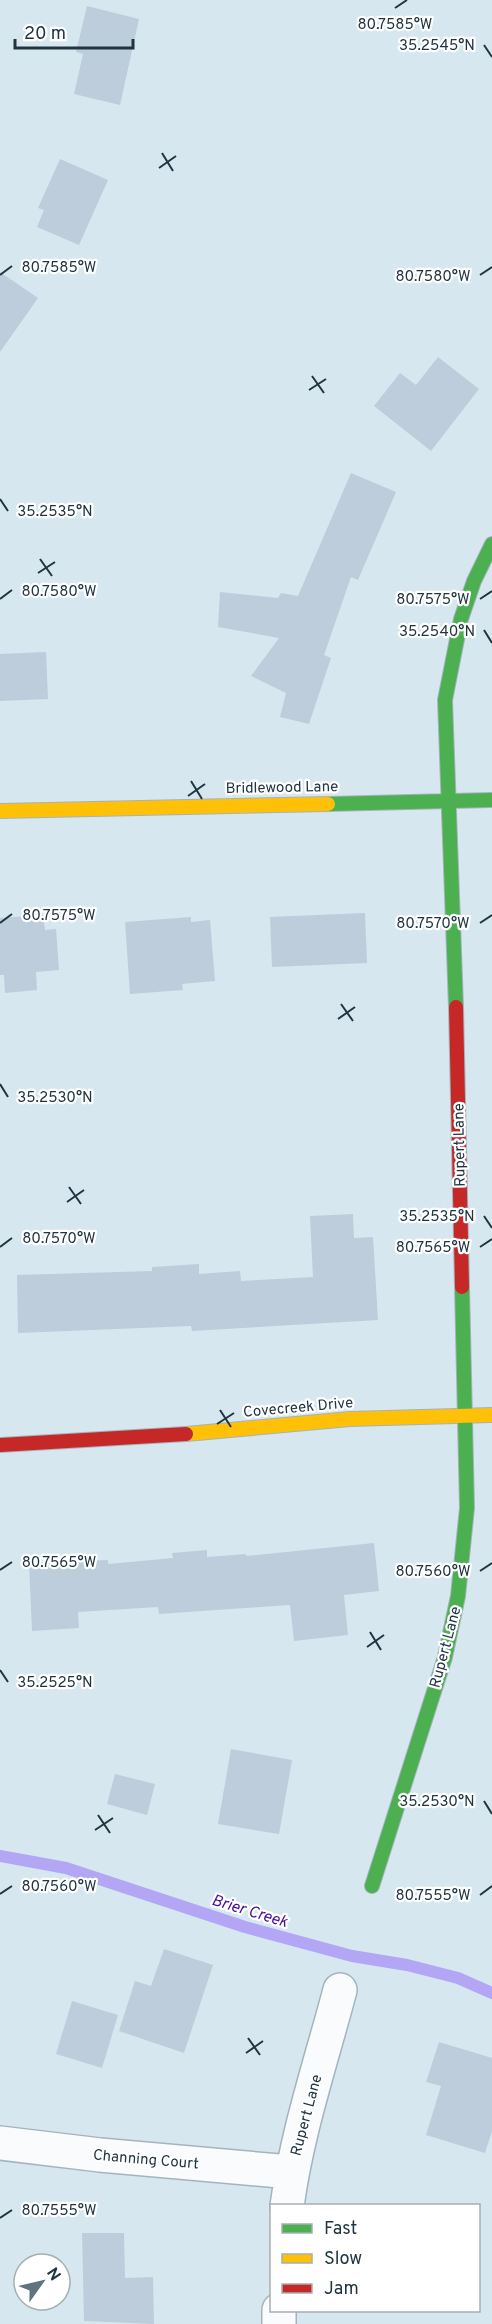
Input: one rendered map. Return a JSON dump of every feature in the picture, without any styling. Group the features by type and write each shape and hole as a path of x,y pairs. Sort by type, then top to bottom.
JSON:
{"street":[{"name":"Rupert Lane","path":"372,1886 445,1657 458,1596 467,1508 456,1020 445,700 451,654 460,614 478,570 492,544"},
{"name":"Bridlewood Lane","path":"0,811 492,800"},
{"name":"Covecreek Drive","path":"0,1445 148,1437 350,1419 492,1415"},
{"name":"Rupert Lane","path":"287,2204 291,2172 340,1990"},
{"name":"Channing Court","path":"0,2143 100,2155 291,2172"}],"building":[{"path":"87,6 139,19 120,105 74,94 83,54 76,52"},
{"path":"60,159 108,180 79,245 37,227 44,210 38,208"},
{"path":"0,272 38,298 0,352"},
{"path":"438,357 479,389 431,451 374,406 400,373 416,385"},
{"path":"351,473 396,492 358,580 351,577 324,655 331,658 309,724 280,717 286,693 251,676 279,638 218,627 220,592 278,598 281,593 298,596"},
{"path":"46,652 48,699 0,701 0,654"},
{"path":"365,913 367,963 272,967 270,917"},
{"path":"43,915 45,930 56,929 59,970 36,972 37,990 5,993 4,975 0,975 0,918"},
{"path":"191,917 191,922 210,920 215,981 182,984 183,990 130,994 125,922"},
{"path":"353,1214 354,1238 373,1237 378,1320 192,1331 191,1326 18,1333 17,1275 152,1271 152,1267 199,1264 199,1274 240,1271 241,1281 313,1277 310,1216"},
{"path":"374,1543 379,1591 344,1595 348,1635 294,1641 290,1605 159,1614 158,1607 78,1612 79,1628 32,1631 29,1563 108,1560 108,1564 173,1558 172,1553 207,1550 207,1557 246,1554 246,1556"},
{"path":"231,1749 292,1760 279,1834 218,1824"},
{"path":"115,1774 155,1784 147,1815 107,1804"},
{"path":"164,1949 213,1965 184,2053 119,2031 135,1981 151,1986"},
{"path":"72,2001 118,2015 102,2068 56,2054"},
{"path":"439,2042 492,2058 492,2131 485,2153 426,2135 441,2086 426,2082"},
{"path":"82,2233 124,2233 125,2278 153,2277 154,2324 84,2321"}],"waterway":[{"name":"Brier Creek","path":"0,1856 66,1868 245,1927 352,1956 407,1965 458,1978 492,1993"}],"traffic: fast":[{"path":"456,1007 445,700 461,619 474,581 492,544"},
{"path":"328,804 492,800"},
{"path":"372,1886 445,1657 458,1596 467,1508 462,1287"}],"traffic: slow":[{"path":"0,811 328,804"},
{"path":"186,1434 350,1419 492,1415"}],"traffic: jam":[{"path":"456,1007 462,1287"},
{"path":"0,1445 186,1434"}]}
